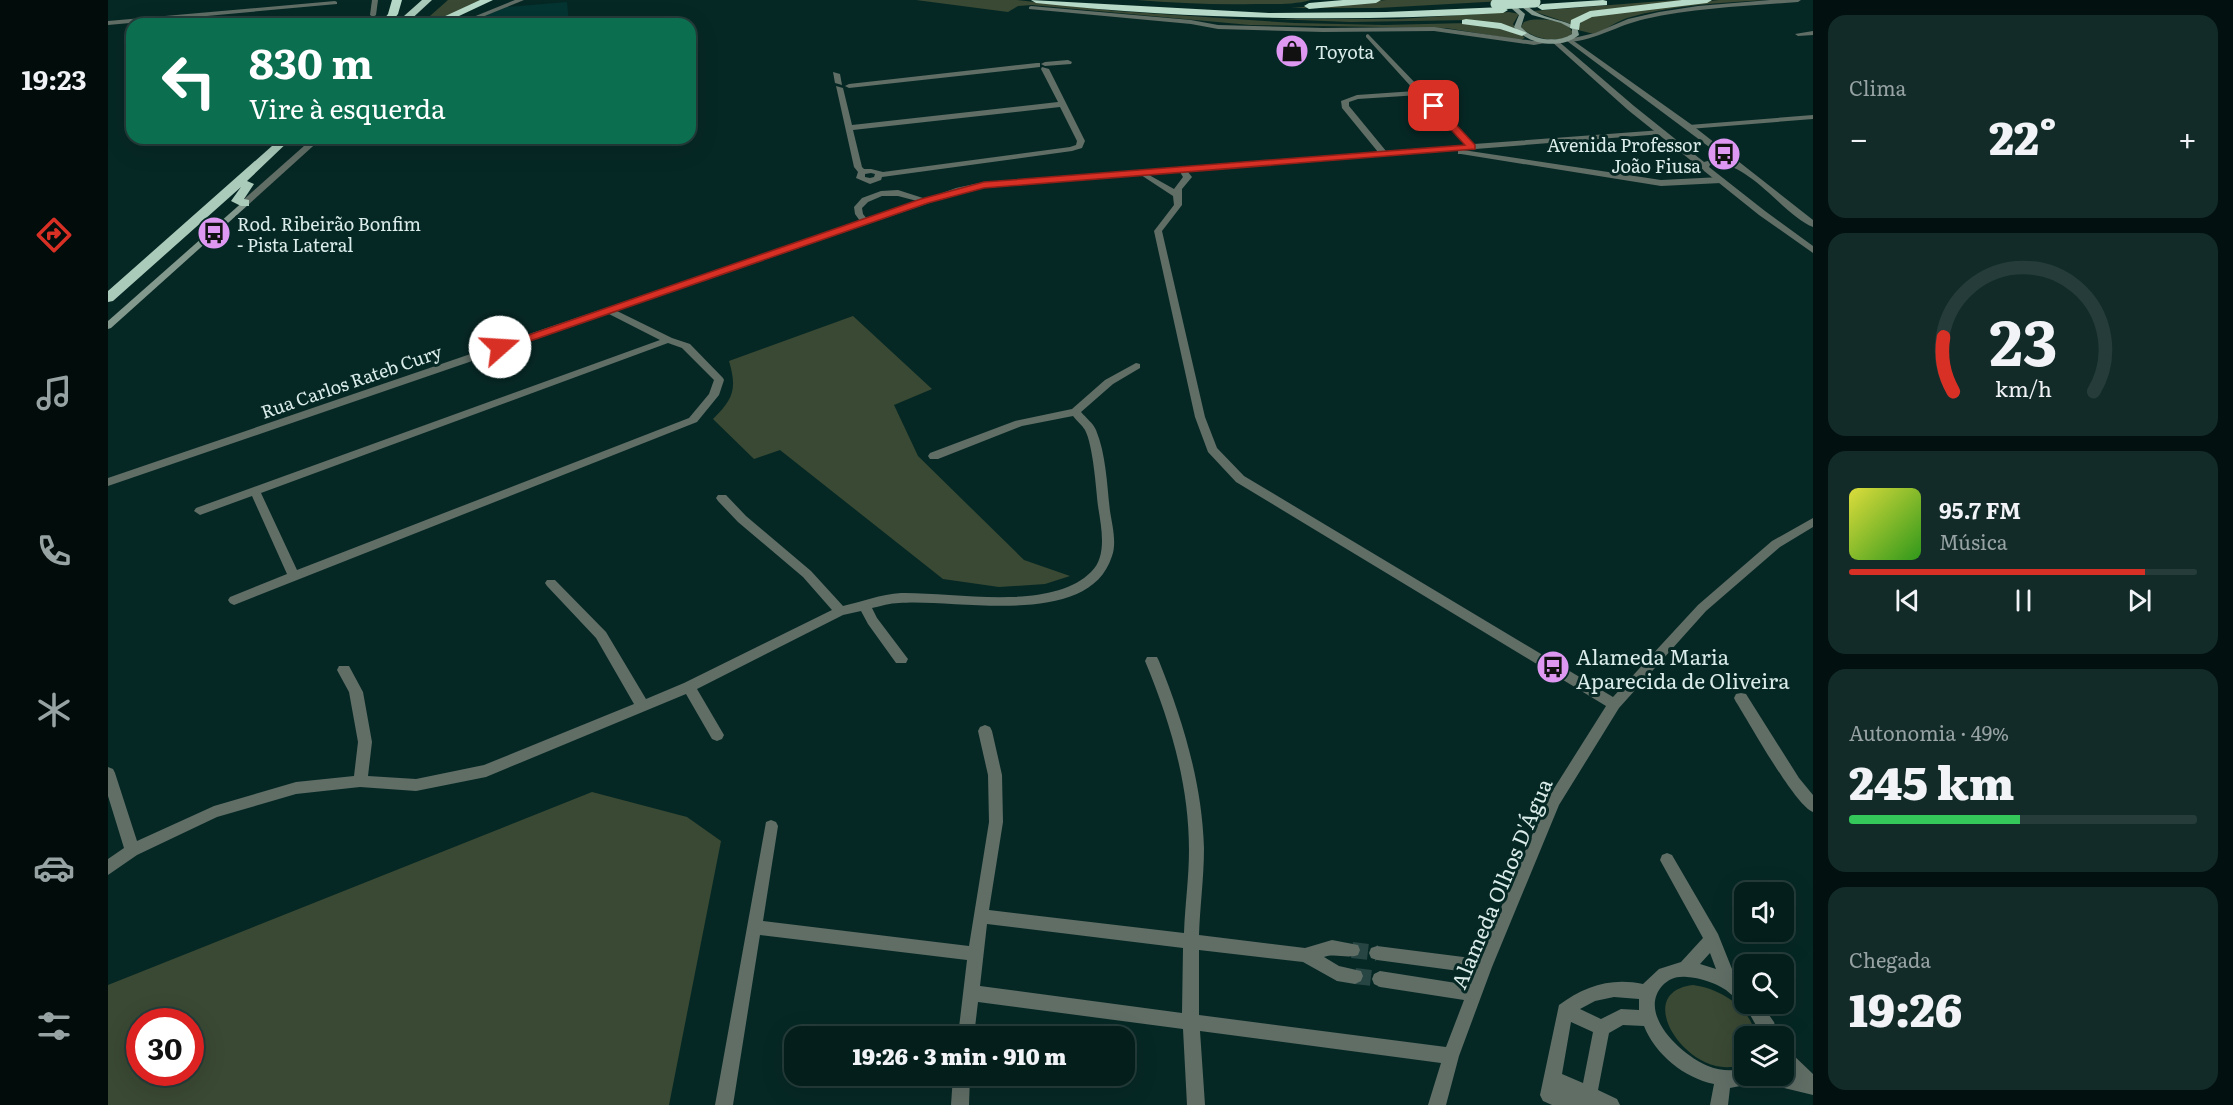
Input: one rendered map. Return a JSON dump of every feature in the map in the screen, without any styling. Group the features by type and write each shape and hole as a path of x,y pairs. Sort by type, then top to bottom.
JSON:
{"highway":[{"path":"390,18 397,0"},
{"path":"407,18 427,0"},
{"path":"420,18 440,0"},
{"path":"446,18 488,0"},
{"path":"1096,0 1191,7 1328,11 1643,0"},
{"path":"1191,7 1284,7 1376,0"},
{"path":"1538,5 1561,0"},
{"path":"1576,30 1578,19 1590,14 1707,0"},
{"path":"1033,4 1229,15 1338,17 1502,5"},
{"path":"1134,10 1329,23 1476,22 1501,26 1525,34"},
{"path":"245,203 237,201 237,198 274,144"},
{"path":"108,285 274,144"},
{"path":"108,298 174,241 274,144"}],"main road":[{"path":"1502,5 1523,15 1517,24 1525,34 1553,41 1569,40 1574,37 1576,30 1563,22 1534,14 1516,0"},
{"path":"108,326 245,203"}],"street":[{"path":"373,15 375,0"},
{"path":"474,18 520,0"},
{"path":"1569,40 1591,38 1638,18 1681,10 1798,0"},
{"path":"149,18 301,3 335,3"},
{"path":"1033,4 1218,27 1323,30 1434,29 1513,41 1534,43 1553,41 1631,108 1813,250"},
{"path":"108,22 126,20"},
{"path":"1576,30 1591,35 1603,32"},
{"path":"1798,34 1813,33"},
{"path":"1513,41 1527,40 1525,34"},
{"path":"1368,36 1472,147"},
{"path":"1569,40 1689,127 1813,224"},
{"path":"839,86 1068,62"},
{"path":"863,176 878,177 1072,149 1079,146 1081,141 1042,66"},
{"path":"836,74 858,167 873,195"},
{"path":"1384,154 1345,106 1345,101 1357,97 1421,93"},
{"path":"1631,108 1631,103 1639,100 1664,109"},
{"path":"850,128 1063,104"},
{"path":"1689,127 1813,117"},
{"name":"Rua Carlos Rateb Cury","path":"108,482 924,201 984,185 1662,132"},
{"path":"1675,143 1704,152 1711,150 1712,145"},
{"path":"245,203 311,144"},
{"path":"1490,145 1498,158"},
{"path":"1442,149 1661,183 1721,180"},
{"path":"1705,167 1707,163 1715,161 1727,162 1741,168"},
{"path":"1183,170 1188,177 1178,189 1178,206 1158,231 1200,417 1212,449 1240,479 1614,704"},
{"path":"1143,173 1148,179 1178,189"},
{"path":"878,177 885,192"},
{"path":"866,222 859,214 858,207 873,195 885,192 906,194 924,201"},
{"path":"234,600 693,420 714,395 719,380 686,346 668,340 609,310"},
{"path":"200,511 668,340"},
{"path":"934,456 1019,423 1075,412 1109,382 1136,366"},
{"path":"108,868 132,850 214,812 296,788 360,781 416,785 486,771 690,687 840,611 898,598 1024,601 1051,598 1076,589 1097,574 1107,555 1107,531 1100,473 1090,429 1075,412"},
{"path":"255,491 294,577"},
{"path":"722,498 742,519 807,574 840,611"},
{"name":"Alameda Olhos D'Água","path":"1437,1105 1451,1056 1484,967 1554,802 1614,704 1702,608 1776,544 1813,522"},
{"path":"551,583 601,635 642,705"},
{"path":"864,605 872,621 902,659"},
{"path":"1152,661 1182,743 1191,788 1196,837 1196,888 1191,942 1196,1105"},
{"path":"344,670 356,692 365,742 360,781"},
{"path":"690,687 717,735"},
{"path":"1741,698 1794,782 1813,806"},
{"path":"967,1026 980,916 996,822 995,775 985,731"},
{"path":"108,773 132,850"},
{"path":"724,1105 771,826"},
{"path":"1667,860 1712,939 1730,983"},
{"path":"980,916 1305,955 1337,973 1355,976"},
{"path":"754,927 975,954"},
{"path":"1685,969 1712,939"},
{"path":"1305,955 1332,947 1352,950"},
{"path":"1377,953 1484,967"},
{"path":"1734,986 1704,972 1685,969 1668,972 1655,980 1648,993 1648,1018 1659,1038 1676,1057 1699,1072 1723,1080 1734,1080"},
{"path":"1380,980 1474,994"},
{"path":"1574,1105 1549,1095 1565,1011 1587,995 1600,991 1631,988 1648,993"},
{"path":"971,993 1451,1056"},
{"path":"1565,1011 1602,1028"},
{"path":"1602,1028 1622,1017 1648,1018"},
{"path":"1588,1100 1602,1028"},
{"path":"1794,1068 1813,1086"},
{"path":"1552,1078 1588,1100 1611,1105"},
{"path":"1719,1105 1723,1080"},
{"path":"1794,1082 1813,1086"},
{"path":"960,1105 961,1086"}],"shaded area":[{"path":"567,2 568,18 480,18 507,7"}],"green space":[{"path":"448,0 481,0 442,18 428,18"},
{"path":"916,0 1017,0 1116,11 1294,23 1384,25 1467,23 1487,25 1522,35 1525,38 1520,40 1446,28 1250,25 1032,5 1018,6 1008,12"},
{"path":"1137,0 1311,0 1290,3 1240,4"},
{"path":"1387,0 1503,1 1378,8 1291,8"},
{"path":"1696,0 1588,13 1580,16 1571,24 1533,11"},
{"path":"1719,0 1766,0 1661,10 1627,18 1594,34 1578,30 1583,20 1601,13"},
{"path":"1509,12 1519,14 1513,24 1515,28 1468,20 1351,22 1272,19 1398,19"},
{"path":"1530,20 1560,22 1570,28 1573,33 1554,40 1532,35 1521,27 1524,22"},
{"path":"853,316 932,389 894,405 918,456 1024,560 1070,576 1045,584 999,587 943,579 780,450 754,459 713,419 732,393 733,379 729,361"},
{"path":"592,792 687,817 721,841 669,1105 108,1105 108,985"},
{"path":"1693,985 1704,987 1734,1002 1734,1014 1748,1016 1753,1026 1734,1026 1734,1065 1725,1067 1706,1062 1689,1051 1675,1036 1667,1020 1666,1004 1674,992"}],"tunnel":[{"path":"1352,950 1377,953"},
{"path":"1355,976 1380,979"}],"place":[{"name":"Toyota","path":"1292,51"},
{"name":"Avenida Professor João Fiusa","path":"1724,154"},
{"name":"Rod. Ribeirão Bonfim - Pista Lateral","path":"214,233"},
{"name":"Alameda Maria Aparecida de Oliveira","path":"1553,667"}],"route":[{"path":"500,347 959,190 984,185 1472,147 1434,106"}]}
